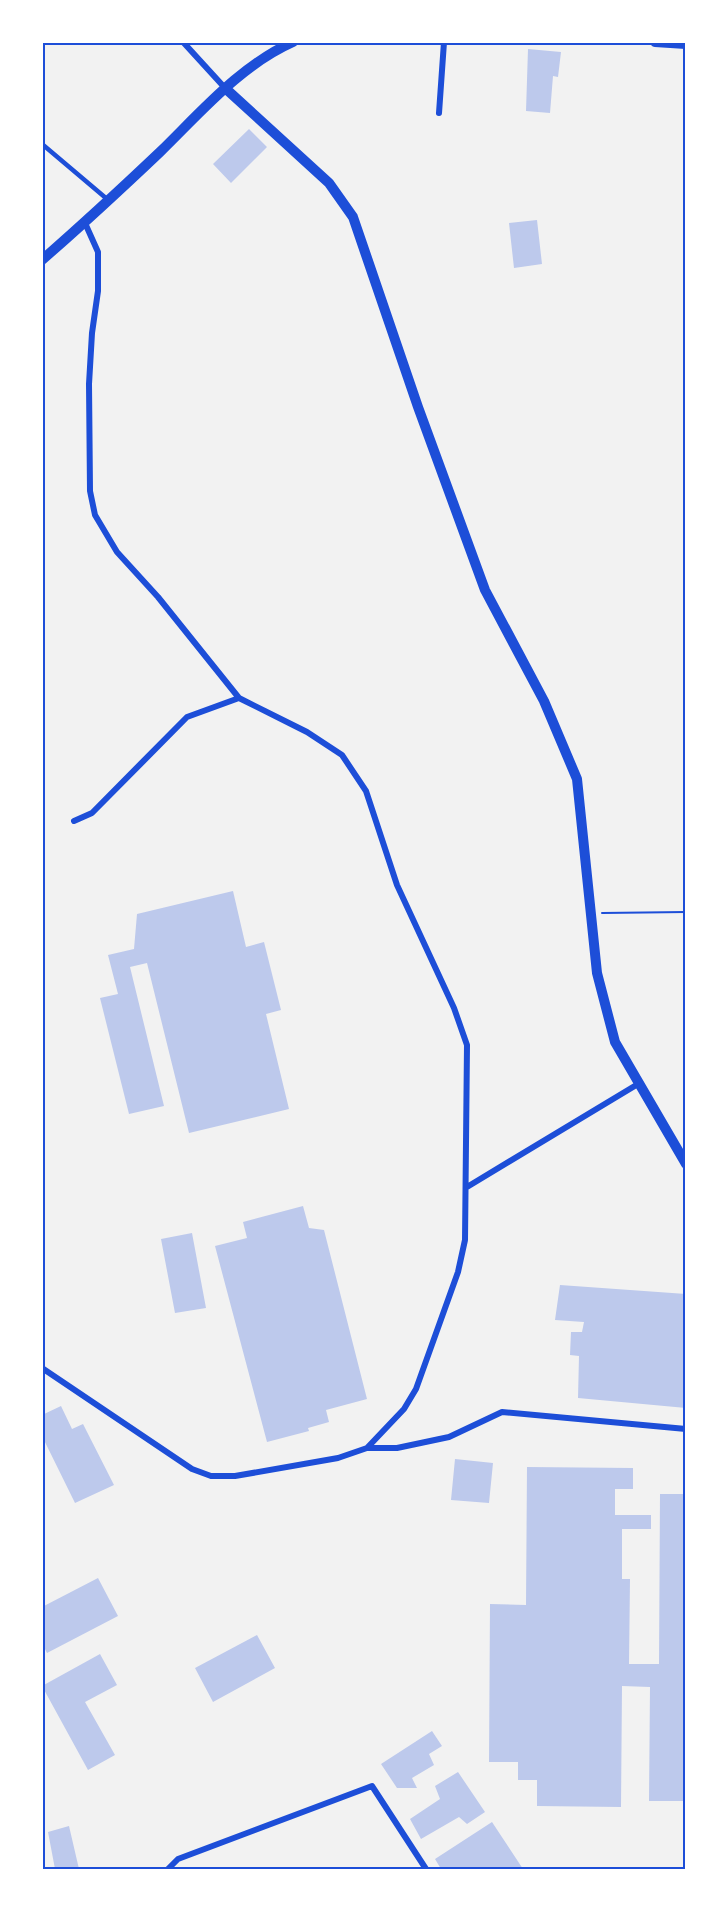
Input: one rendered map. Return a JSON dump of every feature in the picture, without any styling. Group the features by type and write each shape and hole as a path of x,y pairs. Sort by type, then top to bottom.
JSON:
{"street":[{"path":"183,42 225,88 329,183 354,217 410,386 485,590 544,701 577,779 590,913 606,1015 615,1042 686,1164"},
{"path":"42,260 110,200 225,88 271,52 293,42"},
{"path":"439,113 444,42"},
{"path":"655,42 686,44"},
{"path":"85,223 98,252 98,291 92,333 89,384 90,491 95,515 117,552 158,597 239,698 307,732 342,755 366,791 397,885 454,1008 467,1045 465,1240 458,1272 416,1389 404,1409 367,1448"},
{"path":"74,821 92,813 187,717 239,698"},
{"path":"467,1187 638,1083"},
{"path":"42,1368 192,1469 211,1476 235,1476 338,1458 367,1448 397,1448 449,1437 502,1412 686,1429"},
{"path":"168,1869 178,1859 372,1786 426,1869"}],"lane":[{"path":"42,144 110,200"}],"path":[{"path":"590,913 686,912"}],"building":[{"path":"528,49 561,52 558,77 553,76 550,113 526,111"},
{"path":"249,129 267,147 231,183 213,164"},
{"path":"537,220 542,264 514,268 509,223"},
{"path":"233,891 246,947 264,942 281,1010 266,1014 289,1109 189,1133 147,963 130,967 164,1106 129,1114 100,998 118,994 108,955 134,949 137,914"},
{"path":"303,1206 309,1228 324,1230 367,1399 326,1410 329,1422 308,1428 309,1431 267,1442 215,1246 247,1238 243,1222"},
{"path":"192,1233 206,1308 175,1313 161,1239"},
{"path":"560,1285 686,1294 686,1408 578,1398 579,1356 570,1355 571,1332 582,1332 584,1322 555,1320"},
{"path":"61,1406 72,1429 83,1424 114,1485 75,1503 42,1436 42,1415"},
{"path":"455,1459 493,1463 489,1503 451,1500"},
{"path":"527,1467 633,1468 633,1489 615,1489 615,1515 651,1515 651,1529 622,1529 622,1579 630,1579 629,1664 659,1664 660,1494 686,1494 686,1801 649,1801 650,1687 622,1686 621,1807 537,1806 537,1780 518,1780 518,1762 489,1762 490,1604 526,1605"},
{"path":"98,1578 118,1616 47,1653 42,1643 42,1607"},
{"path":"257,1635 275,1668 213,1702 195,1668"},
{"path":"100,1654 117,1685 85,1702 115,1755 88,1770 42,1686"},
{"path":"432,1731 442,1746 429,1754 434,1765 412,1778 417,1788 397,1788 381,1764"},
{"path":"458,1772 485,1812 467,1824 459,1817 421,1839 410,1819 440,1799 435,1786"},
{"path":"492,1822 523,1869 441,1869 435,1859"},
{"path":"69,1826 79,1869 55,1869 48,1832"}]}
